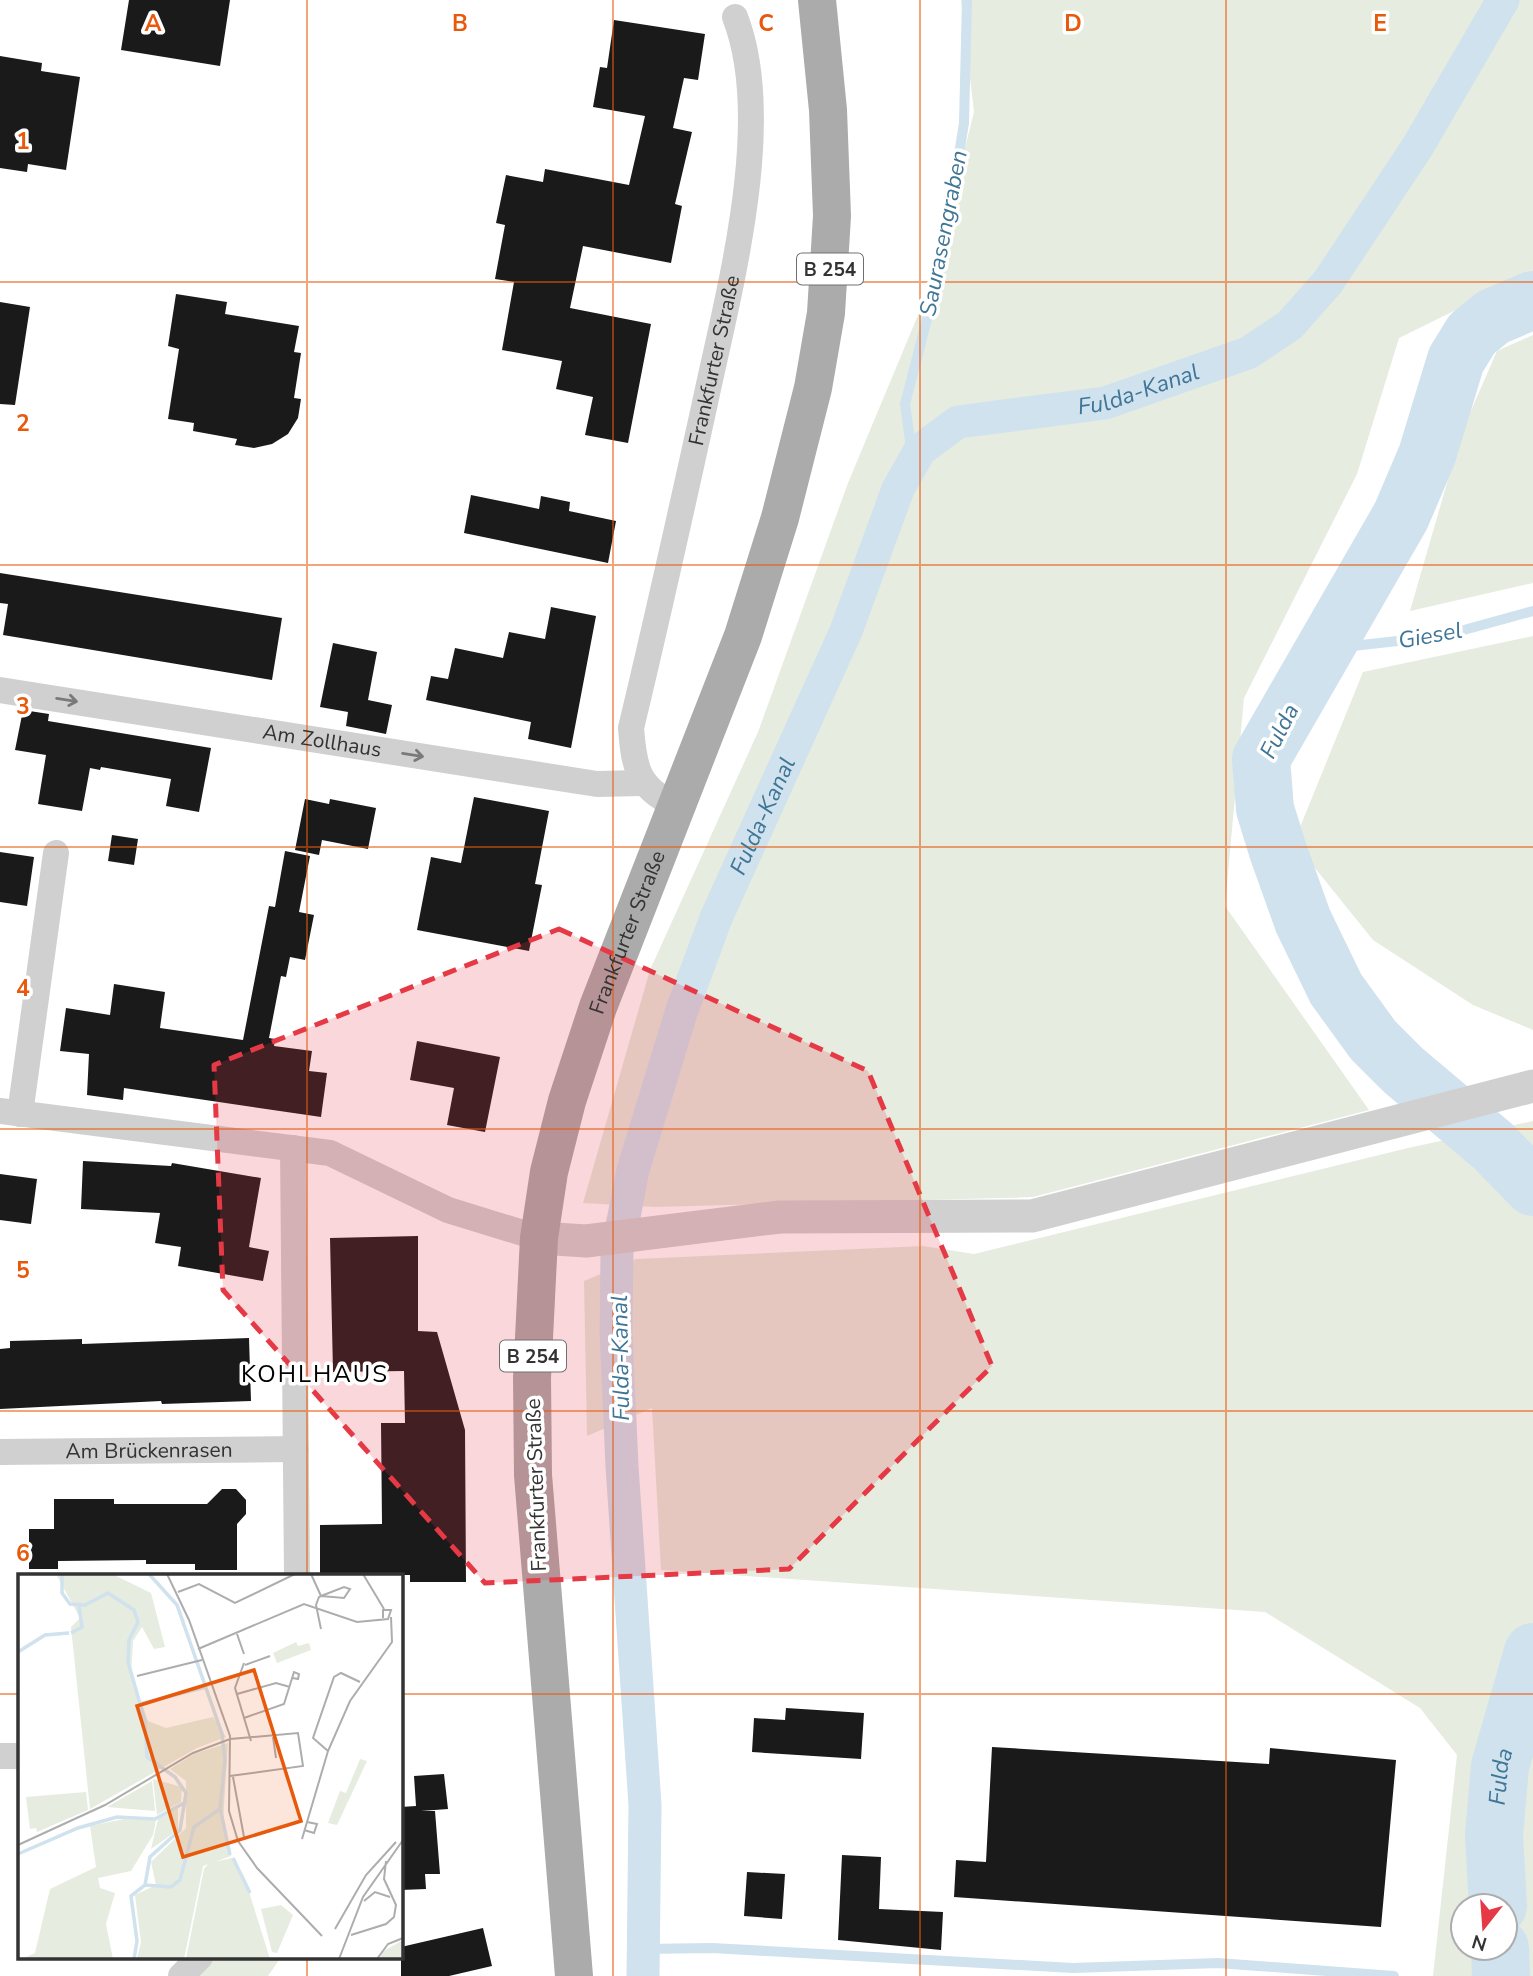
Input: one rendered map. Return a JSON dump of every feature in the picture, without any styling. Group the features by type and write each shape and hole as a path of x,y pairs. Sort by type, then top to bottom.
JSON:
{"main road":[{"name":"Frankfurter Straße","path":"574,1976 533,1475 532,1378 539,1238 549,1172 567,1101 598,1007 743,636 780,518 813,388 831,265 828,110 817,0"}],"street":[{"name":"Frankfurter Straße","path":"642,783 633,754 631,729 730,283 749,159 750,72 735,17"},
{"name":"Am Zollhaus","path":"0,690 597,784 642,783"},
{"path":"642,783 658,797 676,805"},
{"path":"56,853 10,1113 330,1153 448,1210 539,1238 586,1241 780,1217 1032,1216 1533,1086"},
{"path":"293,1148 297,1574"},
{"name":"Am Brückenrasen","path":"0,1452 296,1449"},
{"path":"0,1756 18,1756"},
{"path":"181,1976 199,1958"}],"highlighted area":[{"path":"559,929 868,1071 992,1366 789,1569 485,1583 223,1290 214,1065"}],"shaded area":[{"path":"961,0 1533,0 1533,272 1399,338 1357,474 1244,698 1225,906 1369,1110 1033,1197 655,1207 583,1203 650,970 758,732 848,483 931,284 974,112"},
{"path":"1533,335 1533,583 1410,611 1462,431 1497,351"},
{"path":"1533,636 1533,1030 1473,1005 1373,940 1294,842 1363,672"},
{"path":"1533,1121 1533,1976 1433,1976 1457,1755 1420,1708 1265,1612 661,1570 652,1408 587,1436 584,1281 636,1259 923,1246 974,1254 1408,1148"},
{"path":"210,1958 280,1958 268,1976 194,1976"}],"building":[{"path":"129,0 230,0 220,66 121,50"},
{"path":"614,20 705,34 698,80 684,78 673,128 692,132 675,204 682,206 671,263 583,246 570,308 651,324 628,443 585,435 593,397 556,389 562,361 502,350 514,282 495,279 505,225 496,223 506,175 543,182 545,169 629,185 645,116 593,107 600,67 607,68"},
{"path":"0,56 42,63 41,71 80,77 66,170 28,164 27,172 0,168"},
{"path":"176,294 227,302 225,314 299,326 294,352 301,353 294,398 301,399 298,418 288,434 272,444 254,448 235,445 237,439 193,431 194,423 168,419 179,349 168,346"},
{"path":"0,302 30,307 15,405 0,404"},
{"path":"471,495 539,509 541,496 570,502 569,511 616,521 608,563 464,533"},
{"path":"0,573 282,618 272,680 3,635 8,604 0,603"},
{"path":"551,607 596,616 571,748 528,739 531,722 426,700 431,676 448,679 455,648 503,658 509,632 545,639"},
{"path":"333,643 377,652 368,700 392,705 386,734 346,726 348,712 320,707"},
{"path":"23,710 49,714 48,721 211,748 199,812 166,806 171,779 101,767 100,770 90,768 82,811 38,804 46,755 15,750"},
{"path":"474,797 549,811 535,884 542,885 529,951 417,930 431,857 461,863"},
{"path":"305,799 329,804 330,799 376,808 368,849 322,840 319,855 295,850"},
{"path":"112,835 138,839 134,865 108,861"},
{"path":"285,851 310,856 299,912 314,915 305,960 290,957 286,977 281,976 269,1038 275,1039 274,1046 312,1051 309,1071 327,1073 321,1117 124,1088 123,1100 87,1095 89,1054 60,1051 66,1008 110,1015 114,984 165,992 160,1028 243,1040 269,906 275,907"},
{"path":"0,852 34,857 27,906 0,902"},
{"path":"417,1041 500,1057 485,1132 447,1125 454,1088 410,1080"},
{"path":"83,1161 171,1166 172,1163 261,1178 249,1247 269,1251 263,1281 178,1266 181,1247 155,1243 160,1213 81,1209"},
{"path":"0,1174 37,1179 31,1224 0,1220"},
{"path":"418,1236 418,1331 437,1332 465,1430 466,1582 410,1582 410,1575 402,1574 320,1574 320,1525 382,1524 381,1423 405,1423 404,1371 333,1372 330,1238"},
{"path":"249,1338 251,1401 162,1404 161,1401 0,1409 0,1349 10,1348 10,1341 82,1339 82,1344"},
{"path":"222,1489 236,1489 246,1500 246,1514 237,1524 237,1570 195,1570 195,1564 146,1564 146,1560 58,1561 58,1569 29,1569 29,1529 54,1529 54,1499 114,1499 114,1504 207,1504"},
{"path":"786,1708 864,1713 861,1759 752,1752 754,1718 785,1720"},
{"path":"992,1747 1269,1764 1270,1748 1396,1760 1381,1927 954,1897 956,1860 986,1862"},
{"path":"444,1774 448,1809 421,1811 435,1811 440,1874 425,1874 426,1889 402,1890 402,1807 416,1806 414,1776"},
{"path":"842,1855 881,1857 879,1909 943,1912 941,1950 838,1940"},
{"path":"747,1872 785,1874 782,1919 744,1916"},
{"path":"483,1928 492,1966 449,1976 401,1976 402,1947"}],"waterway":[{"name":"Saurasengraben","path":"913,462 905,404 942,261 964,123 967,0"},
{"name":"Fulda-Kanal","path":"643,1976 645,1805 622,1466 616,1332 617,1252 633,1170 682,1010 716,918 846,631 898,489 920,450 958,422 1105,403 1248,353 1290,325 1328,282 1418,146 1503,0"},
{"name":"Fulda","path":"1533,300 1493,317 1472,334 1456,360 1427,455 1401,516 1261,759 1265,809 1278,851 1303,921 1336,989 1373,1040 1403,1070 1493,1146 1533,1187"},
{"name":"Giesel","path":"1326,649 1442,636 1533,611"},
{"name":"Fulda","path":"1497,1892 1494,1835 1500,1766 1533,1652"},
{"path":"643,1949 712,1948 1073,1968 1218,1963 1394,1976"},
{"name":"Fulda","path":"1500,1962 1501,1976"}],"district":[{"name":"KOHLHAUS","path":"315,1374"}]}
